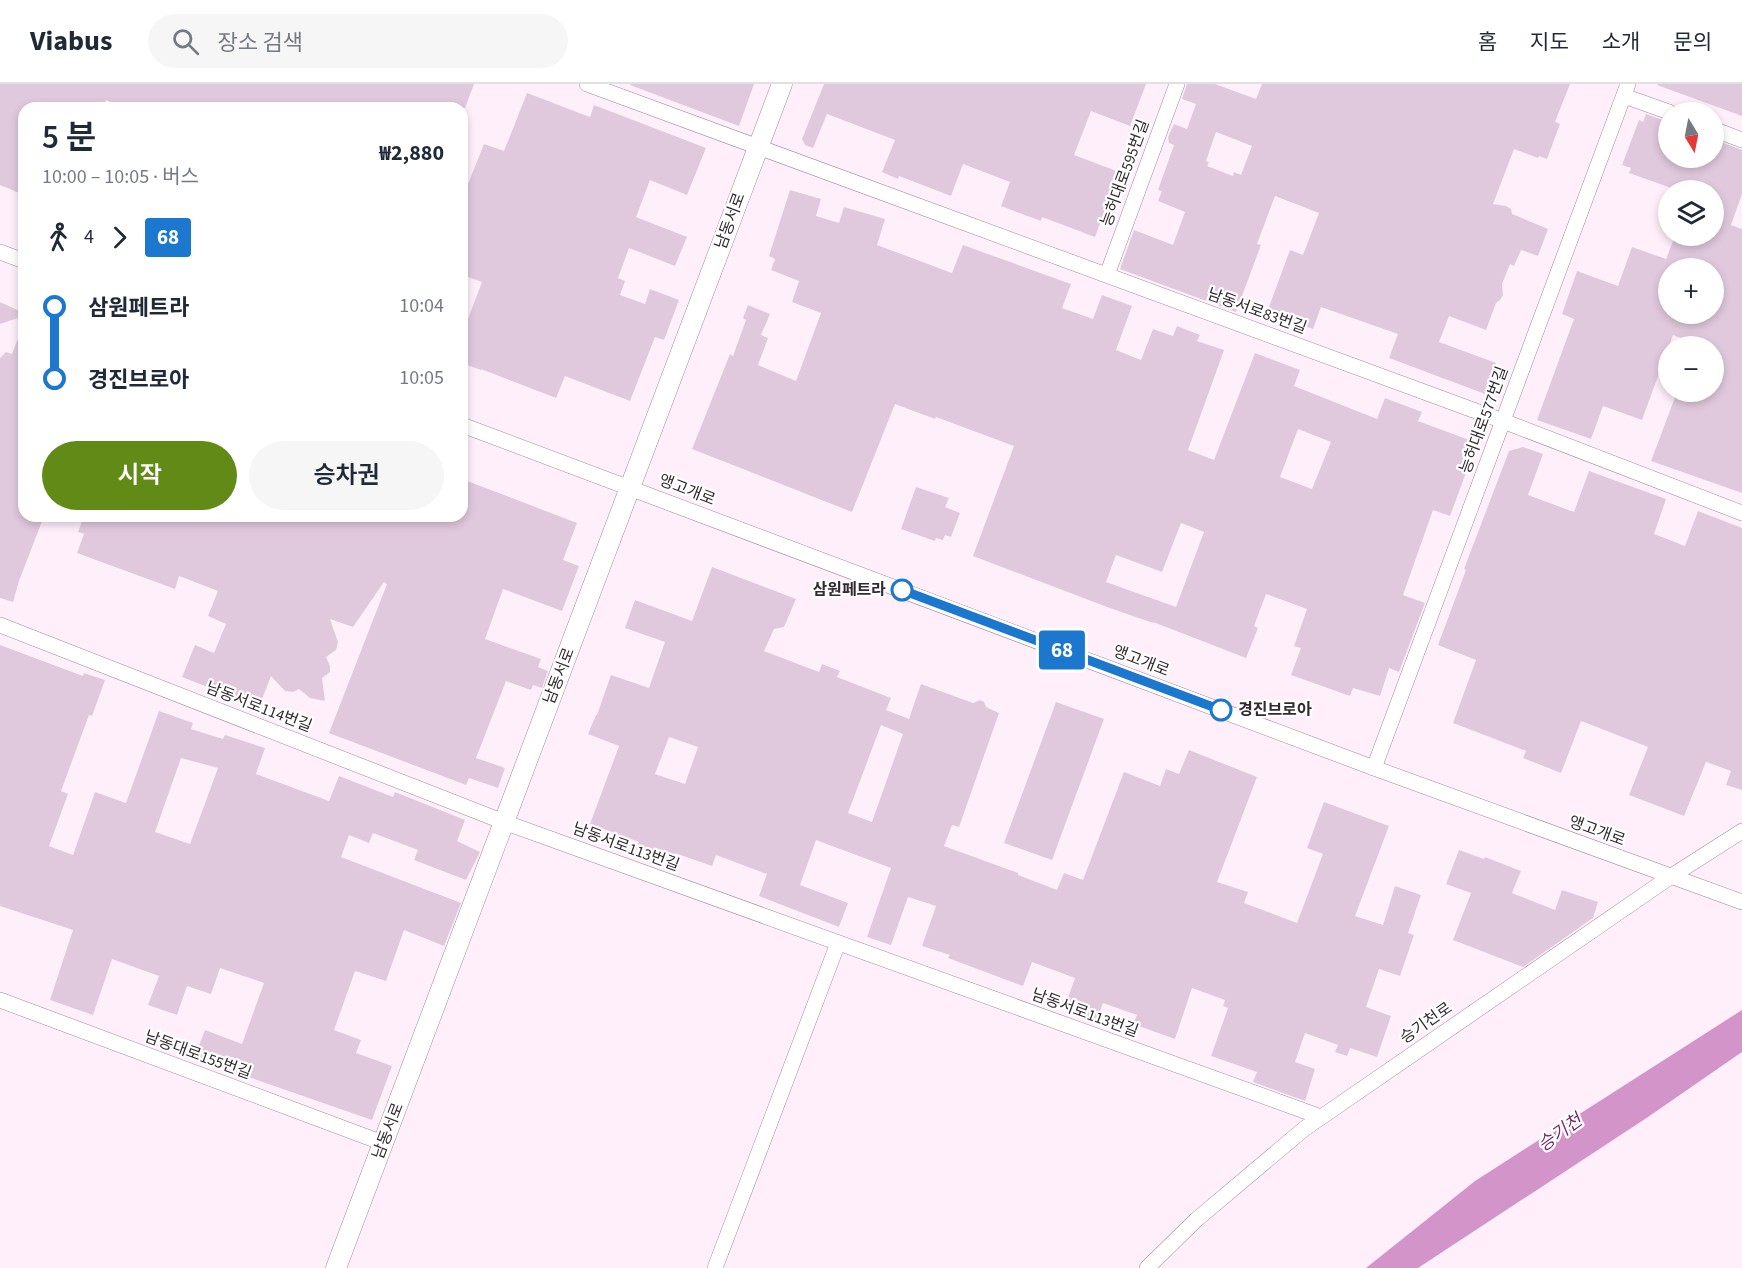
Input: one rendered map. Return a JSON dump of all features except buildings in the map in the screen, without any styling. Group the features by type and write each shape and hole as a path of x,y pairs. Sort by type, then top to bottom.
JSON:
{"main road":[{"name":"남동서로","path":"336,1268 782,84"}],"street":[{"name":"남동서로83번길","path":"587,84 1503,421 1742,513"},
{"name":"능허대로595번길","path":"1107,275 1177,84"},
{"path":"1626,90 1658,106"},
{"name":"능허대로577번길","path":"1374,768 1626,90"},
{"path":"1724,133 1742,140"},
{"path":"0,252 18,259"},
{"name":"앵고개로","path":"468,427 1374,768 1742,903"},
{"name":"남동서로114번길","path":"0,625 504,822"},
{"name":"남동서로113번길","path":"504,822 1321,1117"},
{"name":"승기천로","path":"1147,1268 1196,1220 1304,1129 1670,877 1742,831"},
{"path":"715,1268 838,943"},
{"name":"남동대로155번길","path":"0,1000 383,1143"}],"water":[{"name":"승기천","path":"1742,1010 1742,1052 1648,1117 1418,1268 1366,1268 1475,1181"}],"bus line":[{"name":"68","path":"902,590 1221,710"}],"place":[{"name":"삼원페트라","path":"902,590"},
{"name":"경진브로아","path":"1221,710"}]}
